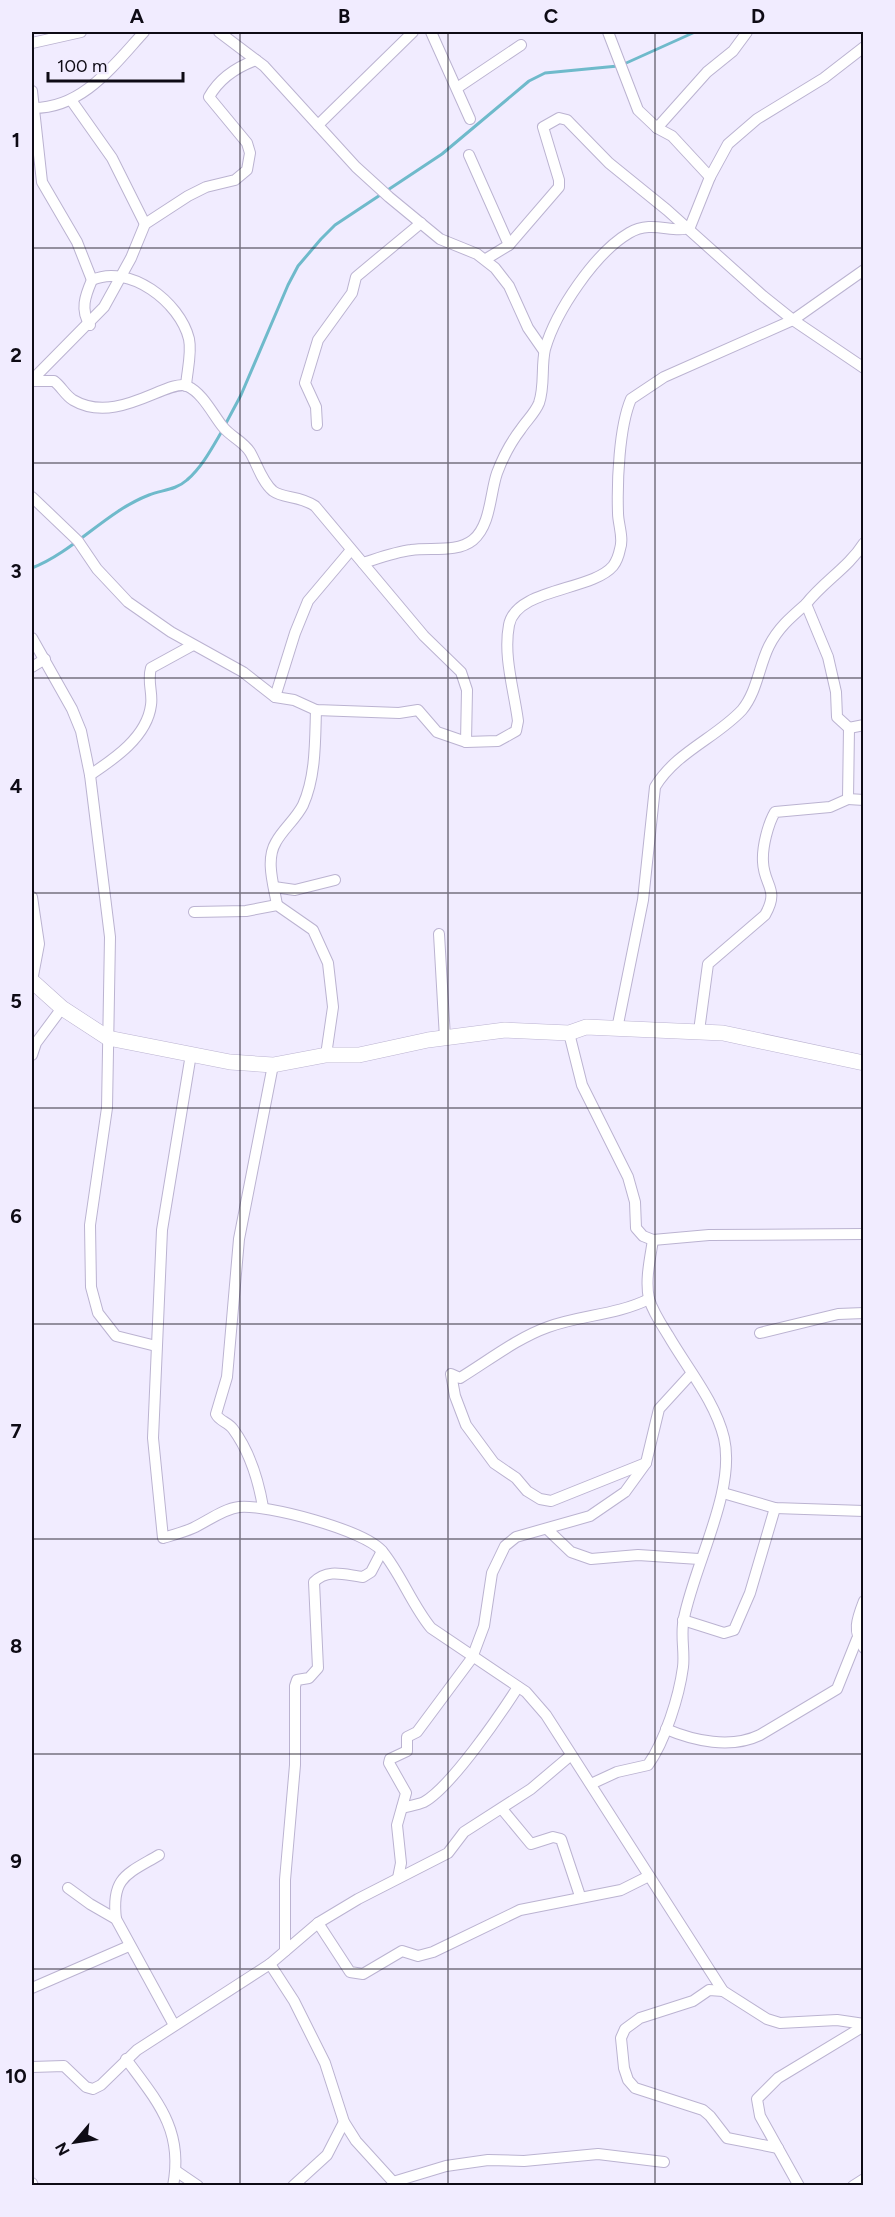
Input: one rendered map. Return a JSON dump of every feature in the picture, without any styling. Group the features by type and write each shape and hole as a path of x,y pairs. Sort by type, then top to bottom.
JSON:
{"street":[{"path":"32,43 81,32"},
{"path":"32,108 54,108 71,100 107,73 144,32"},
{"path":"219,32 256,60 356,166 421,223 450,245 486,259 509,286 528,328 544,351"},
{"path":"318,125 413,32"},
{"path":"431,32 470,119"},
{"path":"608,32 638,110 657,128 672,136 710,177"},
{"path":"657,128 707,72 733,51 747,32"},
{"path":"457,88 521,45"},
{"path":"689,228 697,215 710,177 723,152 740,132 824,78 863,47"},
{"path":"32,381 90,325 104,307 145,224 188,196 206,187 235,180 247,170 250,153 247,143 209,97 234,70 256,60"},
{"path":"32,91 32,108 42,182 74,235 92,280 84,307 90,325"},
{"path":"71,100 112,158 145,224"},
{"path":"486,259 509,244 539,213 560,184 543,132 547,123 559,118 567,120 609,163 689,228 793,320 864,368"},
{"path":"469,155 509,244"},
{"path":"317,425 316,407 305,383 318,340 352,293 356,277 421,223"},
{"path":"363,563 411,549 464,545 481,531 500,464 538,404 544,351 569,298 593,265 618,240 642,227 654,225 689,228"},
{"path":"32,497 78,542 97,569 128,602 193,645 243,672 275,698 294,700 316,710 399,713 418,710 437,732 466,742 498,741 516,731 518,721 507,641 509,622 514,613 525,604 593,578 613,566 622,546 618,512 622,436 631,399 663,378 793,320 864,270"},
{"path":"92,280 105,276 121,276 167,303 186,330 190,342 186,386"},
{"path":"32,381 54,381 73,400 111,408 134,404 177,385 186,386 217,416 224,428 245,445 271,489 282,495 303,498 315,506 424,636 461,672 467,690 466,742"},
{"path":"617,1029 643,900 655,787 661,778 701,740 742,709 750,699 768,647 781,627 830,578 851,563 864,543"},
{"path":"275,698 295,633 308,601 351,550"},
{"path":"806,604 828,657 836,692 837,717 849,728 848,799"},
{"path":"32,638 81,731 90,775 110,937 107,1108 90,1225 91,1287 98,1313 116,1336 156,1346"},
{"path":"90,775 129,746 146,720 151,703 149,676 151,668 193,645"},
{"path":"32,667 45,659"},
{"path":"277,906 271,853 302,806 309,786 314,760 316,710"},
{"path":"849,728 864,725"},
{"path":"699,1031 708,964 765,915 771,906 773,891 762,860 775,812 830,807 848,799 864,800"},
{"path":"274,887 295,890 335,880"},
{"path":"32,897 39,944 32,981 62,1008 108,1038 230,1062 273,1065 326,1056 359,1055 445,1038 505,1030 569,1033 586,1027 646,1032 699,1031 763,1041 864,1063"},
{"path":"194,912 246,911 277,906 313,930 328,963 333,1007 326,1056"},
{"path":"440,934 445,1038"},
{"path":"32,1055 36,1043 62,1008"},
{"path":"569,1033 582,1085 628,1177 635,1202 636,1228 643,1236 653,1240 709,1235 864,1234"},
{"path":"191,1054 162,1230 153,1438 163,1538 192,1528 238,1507 263,1506 309,1519 371,1542 382,1551 420,1615 431,1628 472,1658 518,1687 532,1698 546,1715 570,1756 591,1784 723,1991 767,2019 780,2023 837,2020 864,2025"},
{"path":"263,1506 254,1466 232,1427 216,1414 227,1377 238,1250 273,1065"},
{"path":"591,1784 617,1772 648,1766 666,1729 682,1667 683,1620 699,1559 723,1492 728,1467 724,1437 709,1401 691,1374 649,1299 648,1285 653,1240"},
{"path":"646,1463 596,1481 551,1502 540,1499 494,1463 466,1425 455,1396 451,1374 460,1378 535,1332 562,1323 625,1309 649,1299"},
{"path":"760,1333 837,1314 864,1313"},
{"path":"398,1878 401,1863 397,1825 406,1793 390,1766 390,1759 407,1751 408,1737 417,1732 472,1658 484,1626 492,1573 505,1546 516,1538 548,1530 590,1515 625,1492 646,1463 659,1409 691,1374"},
{"path":"723,1492 775,1508 864,1511"},
{"path":"683,1620 724,1634 734,1630 750,1593 775,1508"},
{"path":"548,1530 572,1552 591,1559 639,1555 699,1559"},
{"path":"285,1951 285,1880 295,1765 296,1686 297,1680 309,1678 318,1668 314,1582 321,1574 329,1572 363,1577 371,1572 382,1551"},
{"path":"666,1729 687,1738 708,1741 750,1740 837,1689 860,1643 855,1625 864,1601"},
{"path":"402,1808 423,1803 438,1791 485,1736 518,1687"},
{"path":"32,2067 64,2066 86,2086 93,2089 101,2085 126,2059 174,2025 270,1964 318,1923 448,1853 464,1832 502,1809 570,1756"},
{"path":"502,1809 531,1844 553,1838 561,1839 580,1896"},
{"path":"159,1854 121,1878 115,1894 116,1919 174,2025"},
{"path":"318,1923 350,1972 358,1974 402,1951 418,1956 433,1952 520,1910 580,1896 621,1890 649,1876"},
{"path":"68,1888 116,1919"},
{"path":"32,1988 129,1946"},
{"path":"270,1964 294,2001 325,2063 344,2122 356,2141 395,2184 446,2166 488,2160 524,2161 598,2154 664,2162"},
{"path":"723,1991 709,1990 693,2001 640,2018 625,2029 621,2038 628,2080 635,2088 703,2110 711,2116 727,2138 778,2148"},
{"path":"799,2186 756,2108 757,2098 778,2078 864,2025"},
{"path":"126,2059 159,2104 174,2134 176,2171 173,2186"},
{"path":"293,2186 327,2155 344,2122"},
{"path":"176,2171 198,2186"},
{"path":"853,2186 864,2179"}],"waterway":[{"path":"624,64 695,32"},
{"path":"225,425 241,395 298,266 335,225 442,154 529,81 545,73 618,66"},
{"path":"32,568 62,552 133,502 183,483 202,463 222,431"}]}
